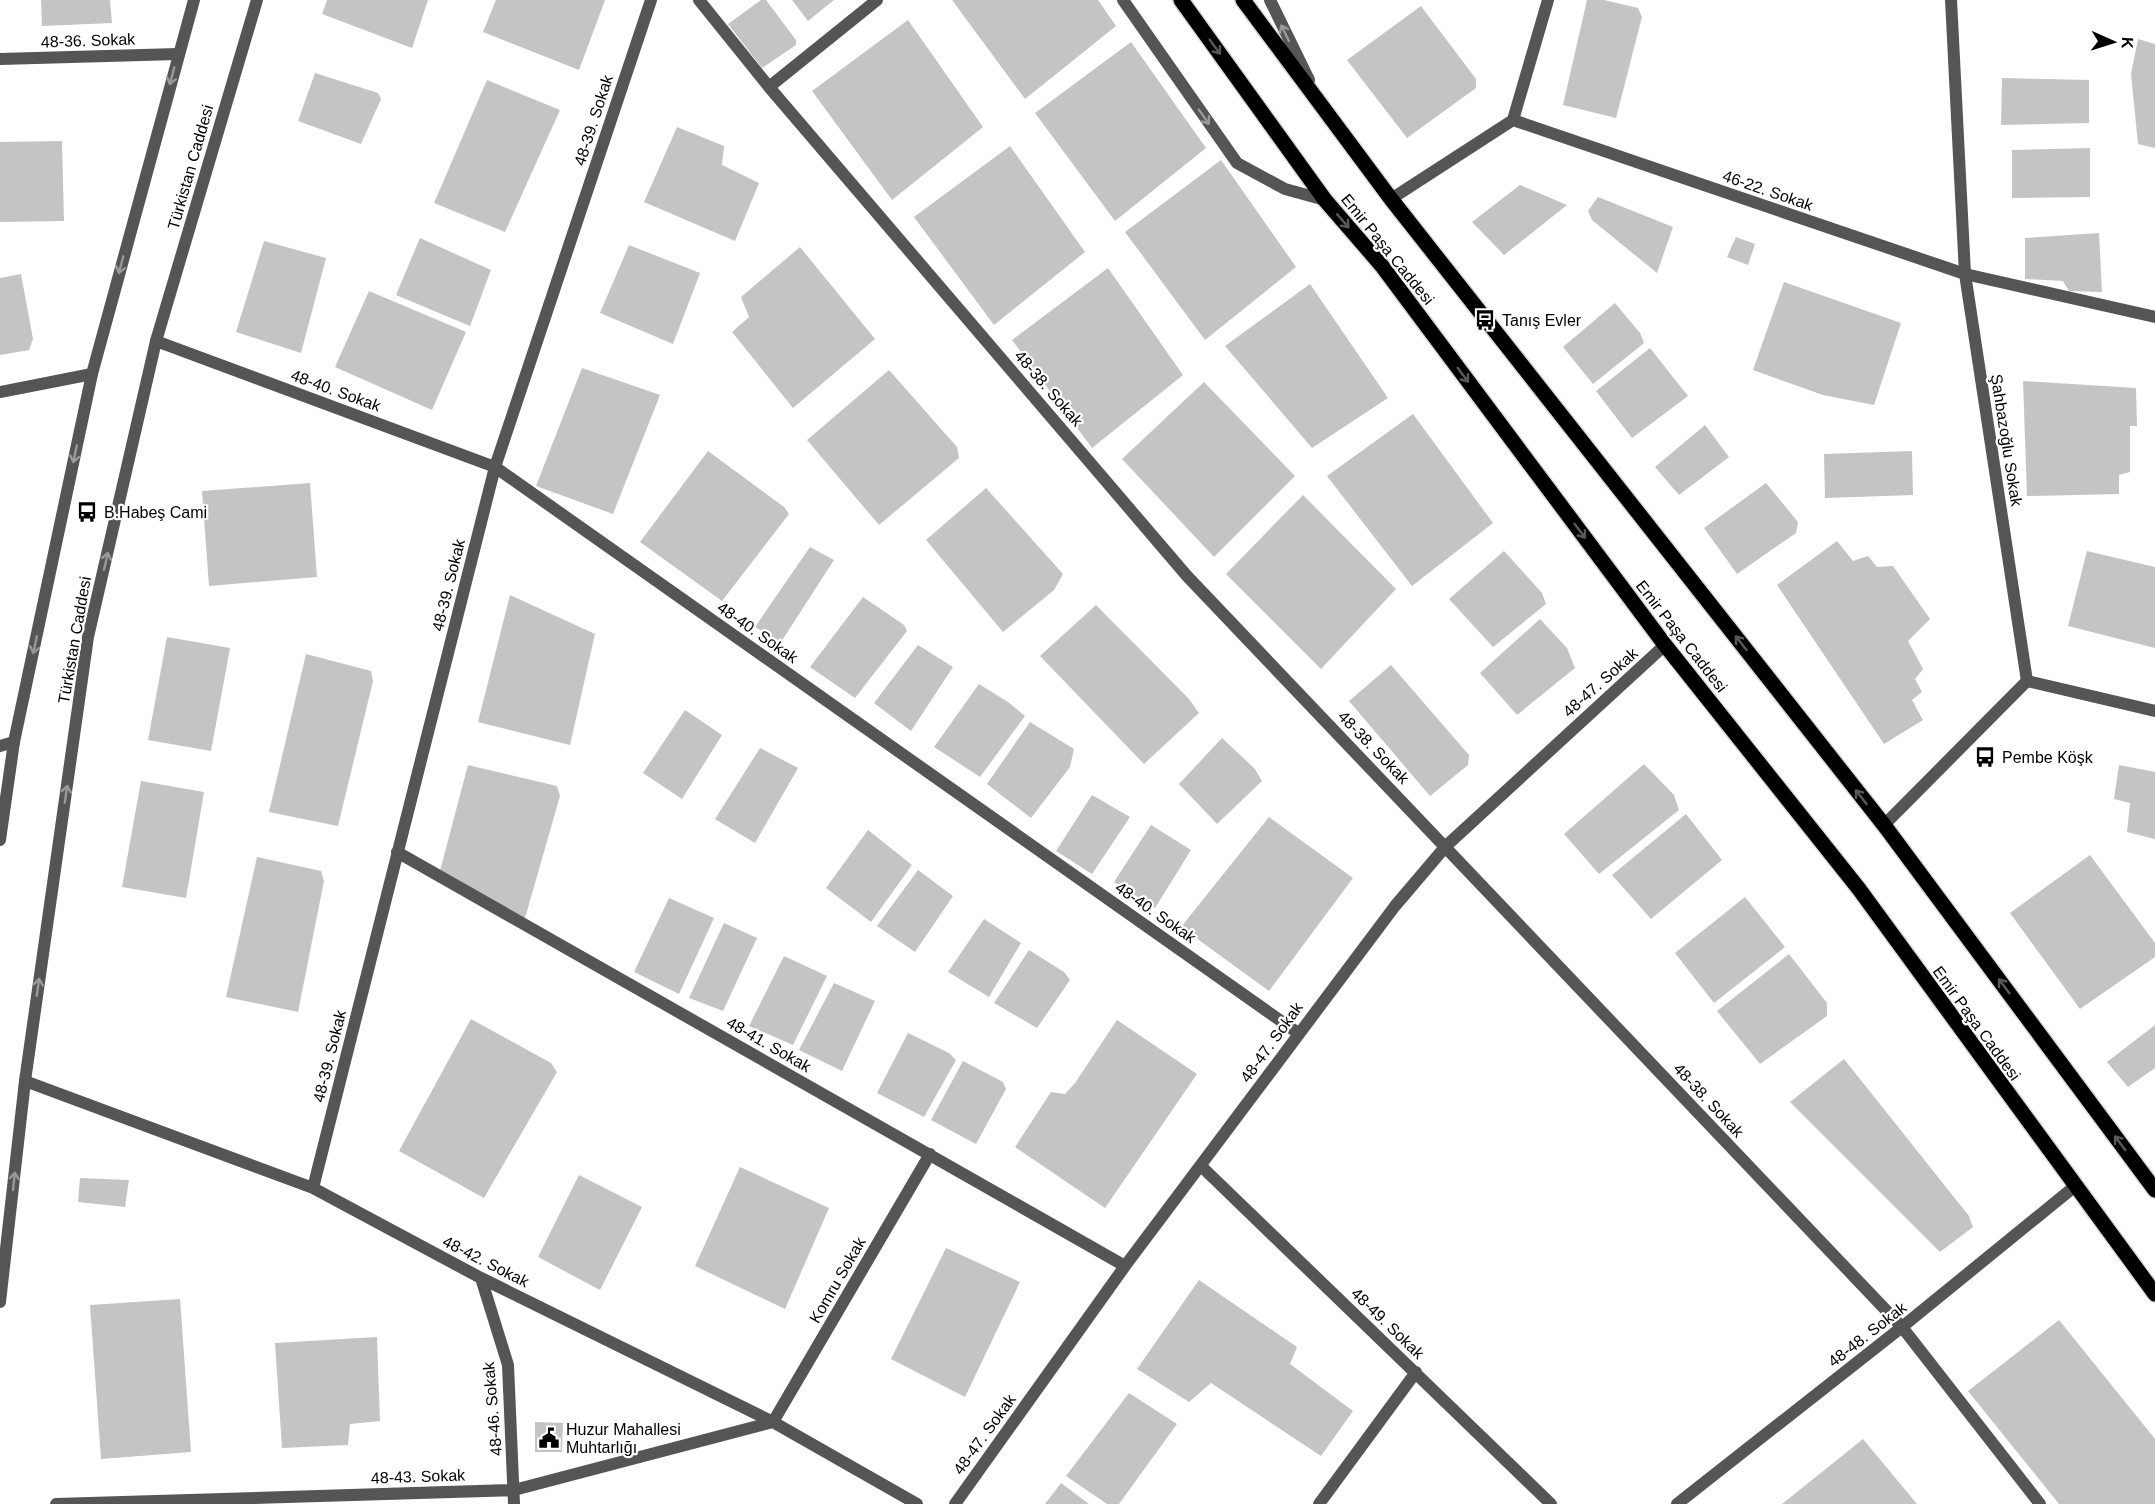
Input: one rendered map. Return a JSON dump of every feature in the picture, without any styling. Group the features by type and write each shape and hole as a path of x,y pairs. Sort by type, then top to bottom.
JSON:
{"main road":[{"name":"Emir Paşa Caddesi","path":"1181,0 1325,200 1382,266 1665,645 1859,889 2074,1187 2155,1294"},
{"name":"Emir Paşa Caddesi","path":"1243,0 1391,199 1884,825 2153,1182"}],"street":[{"path":"0,840 14,742 92,374 194,0"},
{"name":"Türkistan Caddesi","path":"0,1302 25,1081 88,637 156,341 257,0"},
{"name":"48-39. Sokak","path":"313,1188 495,467 651,0"},
{"name":"48-38. Sokak","path":"699,0 769,87 1187,576 1902,1328 2040,1504"},
{"path":"769,87 877,0"},
{"path":"1123,0 1237,163 1285,189 1325,200"},
{"path":"1269,0 1320,103"},
{"path":"1391,199 1513,120 1548,0"},
{"name":"Şahbazoğlu Sokak","path":"1951,0 1965,274 2027,681"},
{"name":"48-36. Sokak","path":"0,59 178,54"},
{"name":"46-22. Sokak","path":"1513,120 1965,274 2155,317"},
{"name":"48-40. Sokak","path":"156,341 495,467 1298,1033"},
{"path":"0,392 92,374"},
{"name":"48-47. Sokak","path":"955,1504 1125,1266 1395,906 1446,846 1665,645"},
{"path":"1884,825 2027,681 2155,711"},
{"path":"0,746 14,742"},
{"name":"48-41. Sokak","path":"397,852 1125,1266"},
{"name":"48-42. Sokak","path":"25,1081 313,1188 481,1278 773,1422 917,1504"},
{"name":"Komru Sokak","path":"773,1422 930,1154"},
{"name":"48-49. Sokak","path":"1201,1166 1551,1504"},
{"name":"48-48. Sokak","path":"1677,1504 1902,1328 2074,1187"},
{"name":"48-46. Sokak","path":"481,1278 508,1365 514,1504"},
{"path":"1319,1504 1416,1372"},
{"name":"48-43. Sokak","path":"56,1504 514,1490 773,1422"}],"building":[{"path":"41,0 110,0 112,23 42,26"},
{"path":"327,0 428,0 412,48 322,14"},
{"path":"496,0 605,0 579,70 483,32"},
{"path":"761,0 766,0 796,40 796,45 762,68 728,24"},
{"path":"792,0 834,0 808,21"},
{"path":"952,0 1098,0 1116,26 1025,99"},
{"path":"1587,0 1604,0 1638,8 1642,17 1616,118 1563,105"},
{"path":"1421,6 1476,79 1476,88 1407,138 1347,60"},
{"path":"908,20 983,127 892,200 812,91"},
{"path":"2138,39 2155,44 2155,148 2138,144 2131,74"},
{"path":"1131,42 1206,148 1115,221 1035,113"},
{"path":"315,73 378,93 381,99 361,144 298,121"},
{"path":"2002,78 2089,80 2089,123 2001,125"},
{"path":"487,80 560,110 505,232 434,203"},
{"path":"677,127 724,146 722,165 759,183 735,241 644,202"},
{"path":"62,141 64,221 0,222 0,142"},
{"path":"1010,146 1085,252 994,325 914,217"},
{"path":"2090,148 2090,197 2012,198 2012,150"},
{"path":"1221,160 1296,267 1205,340 1125,232"},
{"path":"1520,185 1567,205 1504,255 1472,222"},
{"path":"1598,197 1673,227 1657,273 1592,220 1588,211"},
{"path":"2099,233 2102,292 2069,291 2063,281 2025,279 2025,238"},
{"path":"1736,237 1755,244 1748,265 1727,257"},
{"path":"420,238 491,270 470,326 396,295"},
{"path":"264,241 326,258 301,353 236,332"},
{"path":"629,245 700,273 673,344 600,313"},
{"path":"800,247 875,339 793,408 732,332 749,317 741,297"},
{"path":"1108,268 1183,375 1092,448 1012,340"},
{"path":"21,274 33,339 29,350 0,355 0,278"},
{"path":"1784,282 1901,323 1874,405 1823,395 1753,370"},
{"path":"1310,284 1388,398 1312,448 1225,346"},
{"path":"369,291 466,332 432,410 335,367"},
{"path":"1615,303 1640,333 1644,343 1593,384 1563,347"},
{"path":"1650,348 1688,396 1632,438 1596,391"},
{"path":"582,368 660,395 613,514 536,486"},
{"path":"889,370 957,447 959,458 879,525 807,440"},
{"path":"2023,381 2136,388 2137,426 2130,426 2130,472 2119,475 2119,494 2027,496"},
{"path":"1204,382 1295,476 1214,557 1122,459"},
{"path":"1413,414 1493,523 1412,586 1327,476"},
{"path":"1705,425 1729,457 1679,495 1655,467"},
{"path":"708,451 784,507 789,514 722,601 640,542"},
{"path":"1912,451 1913,495 1825,498 1824,454"},
{"path":"310,483 317,577 209,586 202,491"},
{"path":"1766,483 1798,522 1796,533 1737,574 1704,528"},
{"path":"986,488 1063,574 1054,590 1003,632 926,540"},
{"path":"1303,495 1396,589 1321,669 1226,574"},
{"path":"1837,541 1853,561 1868,556 1877,567 1893,566 1930,619 1908,641 1923,669 1915,679 1922,692 1912,700 1923,720 1884,744 1777,585"},
{"path":"810,547 834,560 781,642 755,627"},
{"path":"1504,551 1542,593 1546,604 1493,647 1449,599"},
{"path":"2087,551 2155,567 2155,648 2068,626"},
{"path":"510,595 595,634 570,745 478,722"},
{"path":"863,597 904,625 907,631 855,698 810,667"},
{"path":"1096,605 1189,699 1199,713 1144,764 1040,656"},
{"path":"1540,619 1567,648 1575,668 1517,715 1480,673"},
{"path":"167,637 230,648 211,751 148,740"},
{"path":"918,645 953,667 911,731 874,703"},
{"path":"306,654 371,671 373,681 338,826 269,812"},
{"path":"1391,665 1469,755 1468,765 1430,796 1349,701"},
{"path":"979,684 1025,716 980,777 934,747"},
{"path":"685,710 722,735 682,799 643,773"},
{"path":"1030,722 1074,749 1070,767 1031,818 987,784"},
{"path":"1222,738 1255,769 1262,781 1217,824 1179,784"},
{"path":"760,748 798,768 755,843 715,819"},
{"path":"1644,764 1674,795 1679,810 1599,874 1564,834"},
{"path":"468,765 557,786 560,796 525,918 437,882"},
{"path":"2119,765 2155,772 2155,839 2127,832 2130,803 2114,799"},
{"path":"141,781 204,792 186,898 122,887"},
{"path":"1092,795 1130,817 1092,874 1056,851"},
{"path":"1686,814 1722,860 1651,919 1612,875"},
{"path":"1269,817 1353,878 1269,991 1181,927"},
{"path":"1151,825 1191,850 1155,908 1114,882"},
{"path":"868,830 912,865 871,922 826,888"},
{"path":"2090,855 2155,943 2155,957 2080,1009 2010,913"},
{"path":"257,857 321,871 324,881 298,1012 226,997"},
{"path":"918,870 953,896 915,952 877,926"},
{"path":"1745,897 1785,947 1714,1003 1675,953"},
{"path":"669,898 714,918 679,994 634,972"},
{"path":"984,919 1021,943 989,997 948,972"},
{"path":"724,923 757,938 723,1011 689,998"},
{"path":"1029,950 1064,972 1070,980 1037,1028 994,1003"},
{"path":"1789,954 1827,1003 1827,1016 1760,1064 1717,1011"},
{"path":"784,956 827,976 793,1045 749,1026"},
{"path":"834,983 875,1001 842,1071 799,1050"},
{"path":"471,1019 551,1063 557,1072 484,1198 399,1151"},
{"path":"1117,1020 1197,1074 1105,1208 1015,1147 1051,1092 1065,1094 1075,1083"},
{"path":"2155,1025 2155,1068 2128,1087 2107,1062"},
{"path":"908,1033 949,1053 956,1060 924,1117 877,1093"},
{"path":"1844,1059 1969,1216 1973,1227 1940,1252 1790,1102"},
{"path":"963,1061 1003,1082 1006,1089 976,1144 931,1120"},
{"path":"740,1167 829,1208 785,1309 695,1266"},
{"path":"579,1175 642,1207 600,1290 538,1257"},
{"path":"80,1178 129,1180 125,1207 78,1202"},
{"path":"946,1248 1020,1282 965,1397 891,1359"},
{"path":"1199,1280 1297,1347 1290,1364 1353,1411 1321,1456 1211,1383 1189,1402 1137,1369"},
{"path":"180,1299 191,1452 101,1459 90,1305"},
{"path":"2059,1320 2155,1439 2155,1504 2059,1504 1968,1391"},
{"path":"377,1337 380,1421 350,1424 348,1445 282,1448 275,1343"},
{"path":"1129,1393 1177,1424 1119,1504 1107,1504 1066,1476"},
{"name":"Huzur Mahallesi Muhtarlığı","path":"535,1422 563,1423 562,1452 535,1452"},
{"path":"1863,1439 1917,1504 1782,1504"},
{"path":"1061,1483 1089,1504 1045,1504"}],"place":[{"name":"Tanış Evler","path":"1485,320"},
{"name":"B.Habeş Cami","path":"87,512"},
{"name":"Pembe Köşk","path":"1985,757"},
{"name":"Huzur Mahallesi Muhtarlığı","path":"549,1438"}]}
